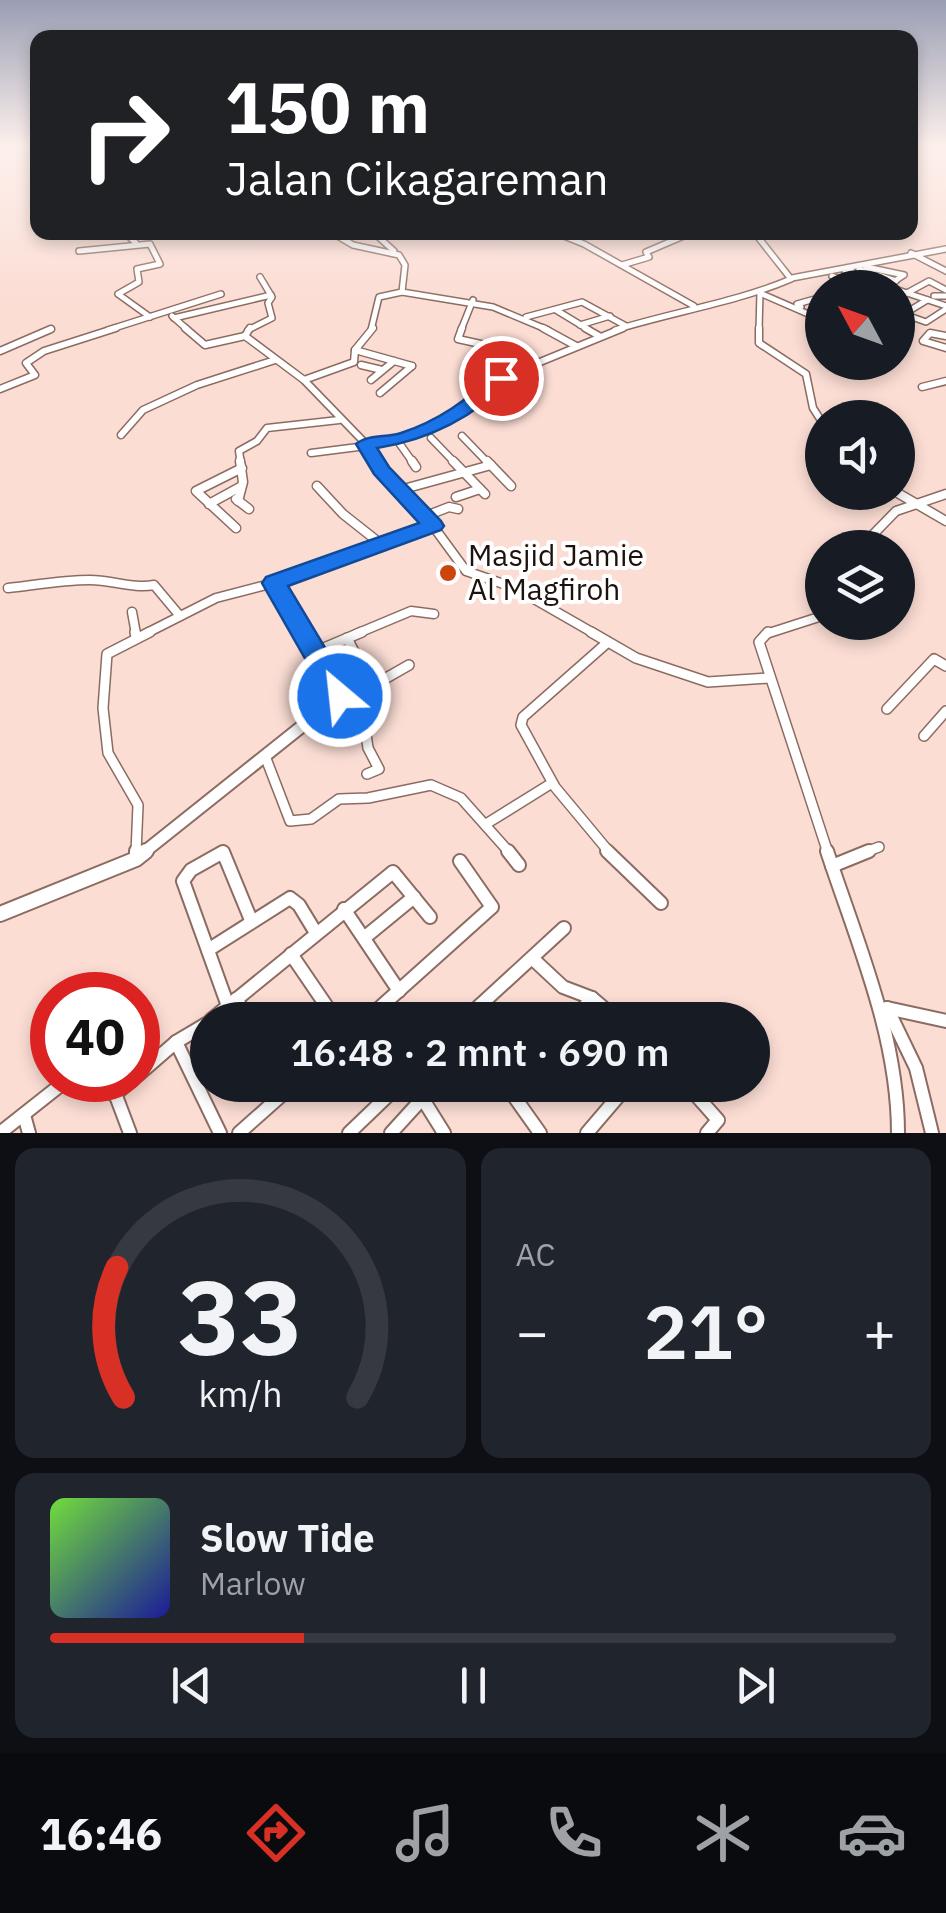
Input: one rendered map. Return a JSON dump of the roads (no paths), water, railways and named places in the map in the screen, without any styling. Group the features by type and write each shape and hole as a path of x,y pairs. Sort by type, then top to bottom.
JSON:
{"street":[{"path":"133,240 136,243"},
{"path":"345,240 353,245 394,251"},
{"path":"382,240 405,265 402,292"},
{"path":"570,240 694,306"},
{"path":"622,265 645,260 649,257 646,252 674,240"},
{"path":"758,240 792,278"},
{"path":"79,251 150,244 160,264 137,270 139,282 118,294 150,317"},
{"path":"311,453 397,440 467,409 501,378 626,326 694,306 761,293 792,278 946,249"},
{"path":"912,254 946,271"},
{"path":"854,270 872,266 886,270"},
{"path":"260,277 272,295"},
{"path":"915,288 927,280 946,292"},
{"path":"304,380 352,363 355,350 373,328 379,297 402,292 473,300 526,317 576,346"},
{"path":"936,295 946,292"},
{"path":"761,293 805,312"},
{"path":"761,293 759,343 806,374 811,400"},
{"path":"0,389 35,375 26,364 34,356 221,294"},
{"path":"166,312 204,345 245,336 251,326 272,318 268,303 272,295"},
{"path":"174,318 272,295"},
{"path":"915,296 946,307"},
{"path":"473,300 458,339 503,349"},
{"path":"915,306 928,300"},
{"path":"526,317 582,302 626,326"},
{"path":"915,318 926,322 946,307"},
{"path":"556,309 599,336"},
{"path":"580,325 610,316"},
{"path":"0,350 51,329"},
{"path":"946,336 930,332 923,340 946,348"},
{"path":"245,336 304,380 366,445 381,470 430,521 466,571 515,588 657,666 708,682 769,678"},
{"path":"13,347 34,356"},
{"path":"355,350 412,366 380,393"},
{"path":"121,436 143,410 198,384 275,360"},
{"path":"371,380 394,361"},
{"path":"361,365 382,370"},
{"path":"922,387 946,381"},
{"path":"238,501 242,468 238,451 258,441 267,428 339,420"},
{"path":"462,436 512,486"},
{"path":"431,438 482,491 456,497"},
{"path":"397,440 416,467"},
{"path":"400,490 491,465"},
{"path":"236,528 196,491 242,468"},
{"path":"317,486 343,514 381,544"},
{"path":"209,504 242,487"},
{"path":"229,494 249,509"},
{"path":"915,505 946,494"},
{"path":"915,505 946,520"},
{"path":"136,859 138,805 108,753 103,708 107,654 237,590 274,583 381,544 449,508 458,509"},
{"path":"877,530 901,510"},
{"path":"8,588 87,580 124,582 140,588 154,584 180,616"},
{"path":"274,583 340,694 364,721 368,748 379,764 378,769 367,774"},
{"path":"317,651 411,611 434,614"},
{"path":"132,612 136,637"},
{"path":"805,622 761,636 760,650 882,1006 898,1093 898,1133"},
{"path":"346,638 357,655 359,670 370,682"},
{"path":"608,642 523,717 520,725 552,783 621,866 661,902"},
{"path":"888,709 934,658 946,666"},
{"path":"0,914 136,859 340,694 370,682 381,682 409,665"},
{"path":"924,736 946,710"},
{"path":"265,756 290,822 311,819 339,799 358,802 428,784 445,786 486,824 519,865"},
{"path":"486,824 552,783"},
{"path":"832,866 879,847"},
{"path":"251,920 223,852 190,870 183,882 232,1002 393,872 430,917"},
{"path":"386,1002 492,907 460,861"},
{"path":"364,938 414,896"},
{"path":"208,950 290,898 300,905 316,933"},
{"path":"344,909 399,991"},
{"path":"484,1002 564,928"},
{"path":"291,954 324,1002"},
{"path":"533,959 563,986 597,1002"},
{"path":"589,1002 592,998"},
{"path":"882,1006 946,1020"},
{"path":"882,1006 905,1034 915,1058 932,1133"},
{"path":"160,1056 190,1034"},
{"path":"176,1042 220,1133"},
{"path":"0,1133 40,1102"},
{"path":"117,1102 130,1133"},
{"path":"239,1133 274,1102"},
{"path":"349,1133 381,1102"},
{"path":"391,1133 419,1102"},
{"path":"424,1102 444,1133"},
{"path":"520,1102 540,1133"},
{"path":"587,1133 613,1102"},
{"path":"702,1102 718,1120 707,1133"},
{"path":"24,1115 29,1133"}],"place":[{"name":"Masjid Jamie Al Magfiroh","path":"448,573"}]}
